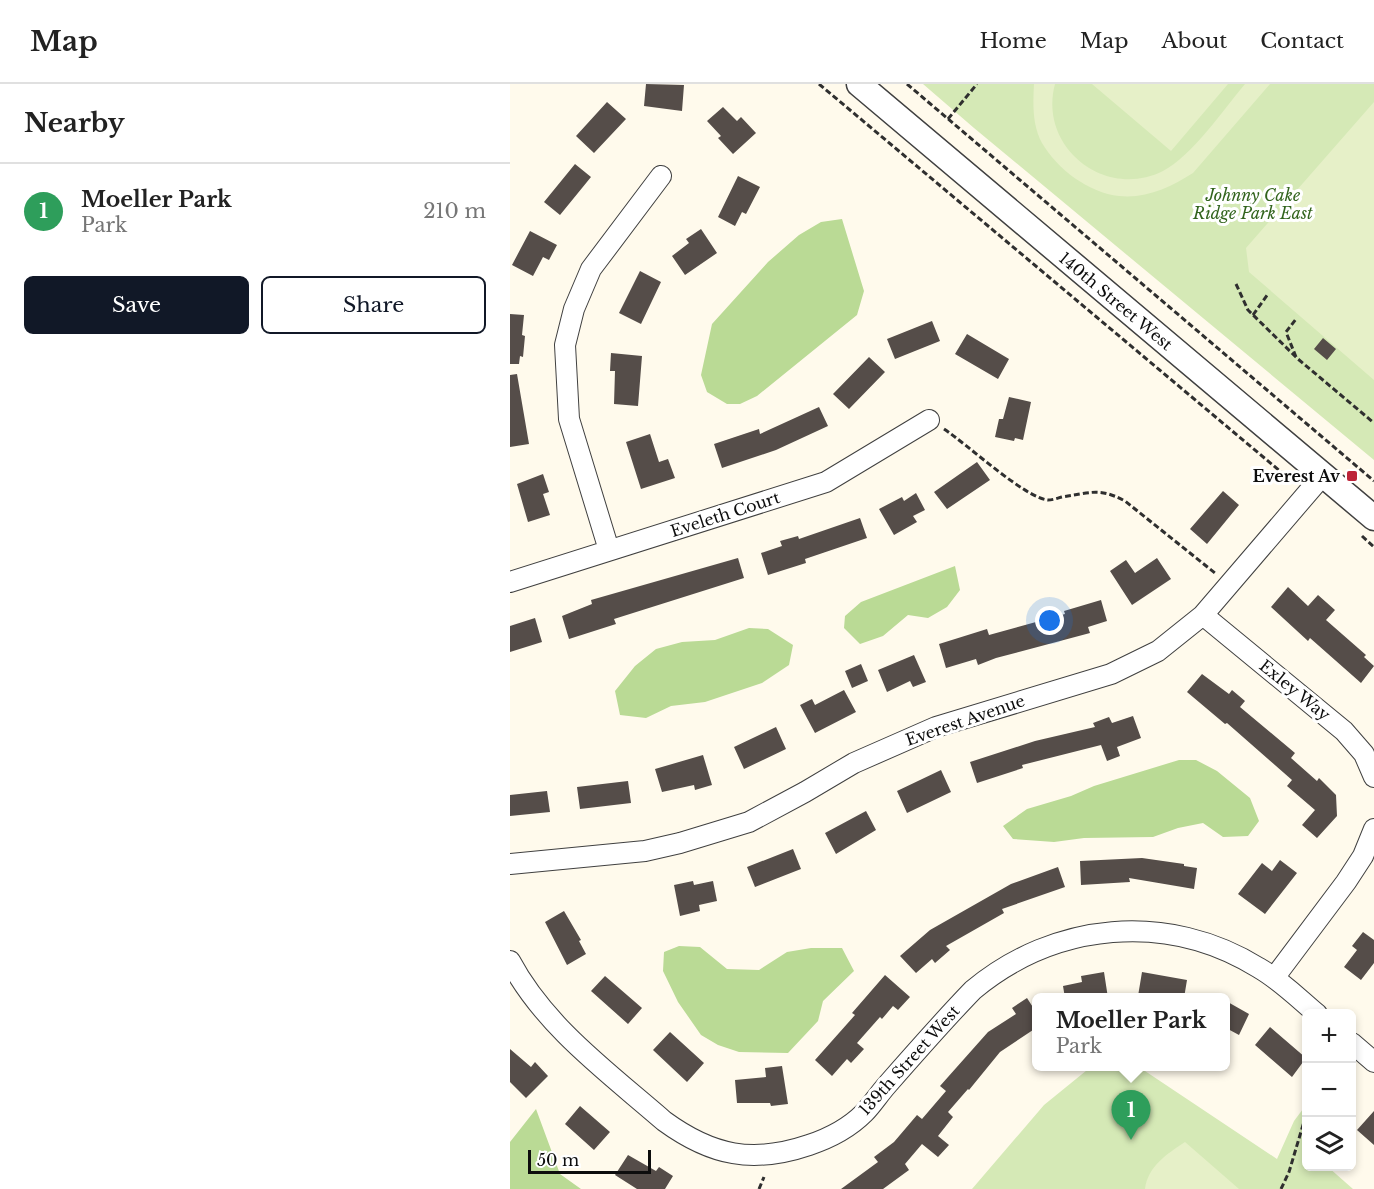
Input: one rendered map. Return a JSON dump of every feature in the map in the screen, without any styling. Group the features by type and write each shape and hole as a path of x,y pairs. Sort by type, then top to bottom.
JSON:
{"street":[{"name":"140th Street West","path":"859,84 1374,518"},
{"path":"609,550 569,419 565,345 574,309 591,269 661,176"},
{"name":"Eveleth Court","path":"510,582 826,482 929,420"},
{"name":"Everest Avenue","path":"510,864 645,851 749,822 854,763 910,737 947,723 1111,674 1134,664 1179,636 1203,615 1323,475"},
{"name":"Exley Way","path":"1203,615 1344,731 1364,754 1374,777"},
{"path":"1275,978 1346,882 1363,856 1374,829"},
{"name":"139th Street West","path":"510,961 535,1000 557,1025 664,1121 681,1134 708,1146 742,1155 759,1156 789,1151 838,1133 864,1113 884,1087 972,990 989,977 1034,951 1078,938 1128,931 1157,931 1205,943 1258,967 1275,978 1311,1009"},
{"path":"1356,1046 1374,1062"}],"path":[{"path":"819,84 1292,481"},
{"path":"907,84 1374,481"},
{"path":"948,119 977,84"},
{"path":"1236,284 1248,310 1298,359 1374,423"},
{"path":"1253,315 1268,294"},
{"path":"1296,319 1286,332 1298,359"},
{"path":"929,420 960,439 1027,492 1048,500 1094,491 1110,493 1125,501 1215,573"},
{"path":"1281,1189 1289,1172 1305,1117"},
{"path":"759,1189 764,1177"}],"green space":[{"name":"Johnny Cake Ridge Park East","path":"923,84 1374,84 1374,460 974,128"},
{"path":"1034,84 1055,84 1052,107 1057,128 1066,147 1081,162 1099,173 1119,178 1141,178 1163,171 1185,155 1245,84 1270,84 1193,173 1158,191 1139,196 1119,196 1085,185 1048,153 1036,129 1033,106"},
{"path":"1092,84 1228,84 1171,151"},
{"path":"1374,102 1374,380 1249,272 1246,248"},
{"path":"842,219 864,291 857,315 757,396 740,404 727,404 707,392 701,375 712,324 768,262 799,235 821,222"},
{"path":"955,566 960,590 947,607 928,618 908,615 883,636 860,644 844,628 845,616 861,602"},
{"path":"749,628 768,629 793,645 789,665 762,683 705,702 671,706 646,718 620,715 615,691 635,666 656,649 682,642 715,640"},
{"path":"1179,760 1196,760 1217,771 1250,798 1259,821 1248,836 1223,837 1203,823 1178,828 1153,837 1084,838 1054,842 1013,839 1003,826 1027,809"},
{"path":"679,946 700,947 727,969 759,970 787,952 811,948 842,948 854,971 823,1001 818,1021 788,1053 739,1052 718,1045 701,1035 678,1002 663,971 664,952"},
{"path":"1086,1071 1145,1071 1277,1159 1294,1121 1302,1110 1302,1171 1333,1171 1353,1189 972,1189 1044,1105"},
{"path":"536,1109 560,1174 581,1189 510,1189 510,1142"},
{"path":"1185,1142 1239,1189 1145,1189 1154,1167"}],"building":[{"path":"646,84 684,85 682,111 644,106"},
{"path":"607,102 626,119 594,153 576,136"},
{"path":"723,107 737,121 741,117 756,133 733,154 718,138 721,136 707,121"},
{"path":"575,164 591,177 560,215 544,202"},
{"path":"738,176 760,187 746,214 742,212 735,226 718,217"},
{"path":"701,229 717,253 685,275 672,256 689,243 686,239"},
{"path":"530,231 557,245 549,260 543,257 533,276 512,265"},
{"path":"640,271 661,282 641,324 619,313"},
{"path":"510,314 524,315 523,357 520,356 519,364 510,364"},
{"path":"932,321 940,341 895,359 887,339"},
{"path":"967,334 1009,359 998,379 955,354"},
{"path":"1323,338 1336,349 1327,360 1314,349"},
{"path":"611,353 642,356 638,406 614,404 615,371 610,371"},
{"path":"869,357 885,372 849,409 833,394"},
{"path":"517,374 529,444 510,447 510,375"},
{"path":"1009,397 1031,402 1023,440 1015,438 1014,441 995,437 999,419 1003,419"},
{"path":"819,407 828,426 776,450 722,468 714,444 759,429 760,434"},
{"path":"650,434 659,462 668,459 675,478 641,489 626,442"},
{"path":"977,462 990,480 947,509 934,492"},
{"path":"543,474 549,492 543,494 550,515 528,522 517,484"},
{"path":"1223,491 1239,505 1207,544 1190,529"},
{"path":"916,493 925,510 913,516 917,522 894,535 879,509 902,497 904,501"},
{"path":"860,518 867,538 805,559 806,563 768,575 761,553 782,546 780,541 798,536 799,539"},
{"path":"738,558 744,578 614,619 616,624 569,639 562,616 592,604 591,600"},
{"path":"1157,558 1171,579 1132,605 1110,571 1126,560 1135,573"},
{"path":"1288,587 1308,606 1318,595 1335,610 1326,620 1366,655 1364,657 1374,666 1361,683 1310,638 1308,641 1271,607"},
{"path":"1101,600 1107,621 1088,627 1090,633 978,665 976,659 946,668 939,644 987,629 989,635 1065,614 1064,611"},
{"path":"535,618 542,642 510,652 510,626"},
{"path":"914,655 926,682 913,687 910,681 887,692 878,670"},
{"path":"861,664 868,681 852,688 845,671"},
{"path":"1202,674 1229,694 1232,690 1245,701 1240,707 1295,753 1291,758 1317,781 1319,778 1336,795 1337,816 1317,838 1302,825 1315,810 1287,786 1292,780 1227,723 1225,724 1187,692"},
{"path":"844,690 856,712 815,733 800,705 812,699 815,705"},
{"path":"1133,716 1141,738 1117,747 1120,756 1107,761 1101,745 1022,765 1023,768 977,783 970,762 1035,741 1095,727 1093,723 1109,717 1112,723"},
{"path":"776,727 786,749 744,769 734,747"},
{"path":"703,755 712,785 695,790 694,785 662,792 655,769"},
{"path":"941,770 951,792 907,813 897,791"},
{"path":"628,781 631,803 580,809 577,787"},
{"path":"547,791 550,812 510,816 510,795"},
{"path":"866,811 876,830 836,854 825,833"},
{"path":"793,849 801,869 755,887 747,867"},
{"path":"1142,858 1197,868 1194,889 1129,878 1130,882 1081,885 1080,861"},
{"path":"1280,860 1297,873 1265,914 1238,894 1262,863 1272,871"},
{"path":"1058,867 1065,887 1002,909 1004,913 946,946 950,950 935,963 932,959 916,973 900,956 930,930 1011,884"},
{"path":"693,881 694,885 713,881 717,901 699,905 700,911 680,916 674,885"},
{"path":"564,911 581,940 579,941 586,954 567,965 545,922"},
{"path":"1363,932 1374,940 1374,963 1361,980 1344,967 1357,950 1352,946"},
{"path":"1104,972 1107,993 1064,993 1063,986 1082,982 1081,976"},
{"path":"1142,972 1187,980 1185,993 1138,993"},
{"path":"885,975 910,997 898,1010 893,1006 882,1019 880,1017 857,1043 864,1049 851,1063 847,1059 832,1076 815,1060 855,1015 852,1013"},
{"path":"605,976 642,1008 628,1024 591,991"},
{"path":"1027,998 1032,1006 1032,1031 1000,1052 948,1112 953,1117 938,1136 949,1145 938,1157 922,1144 905,1164 909,1170 883,1189 841,1189 878,1162 874,1157 894,1142 917,1115 922,1119 946,1091 940,1086 988,1032 1016,1014 1012,1008"},
{"path":"1230,1003 1249,1014 1239,1035 1230,1030"},
{"path":"1270,1027 1302,1055 1302,1063 1292,1077 1255,1045"},
{"path":"670,1032 704,1063 687,1082 653,1050"},
{"path":"510,1049 531,1067 535,1062 548,1076 526,1098 510,1082"},
{"path":"782,1066 788,1104 771,1106 770,1103 737,1103 735,1080 766,1077 765,1068"},
{"path":"580,1106 610,1132 594,1150 565,1124"},
{"path":"1374,1111 1374,1145 1357,1130"},
{"path":"628,1155 656,1171 659,1167 673,1176 665,1189 637,1189 615,1175"}],"place":[{"name":"Everest Av","path":"1352,476"},
{"name":"Moeller Park","path":"1131,1140"}]}
